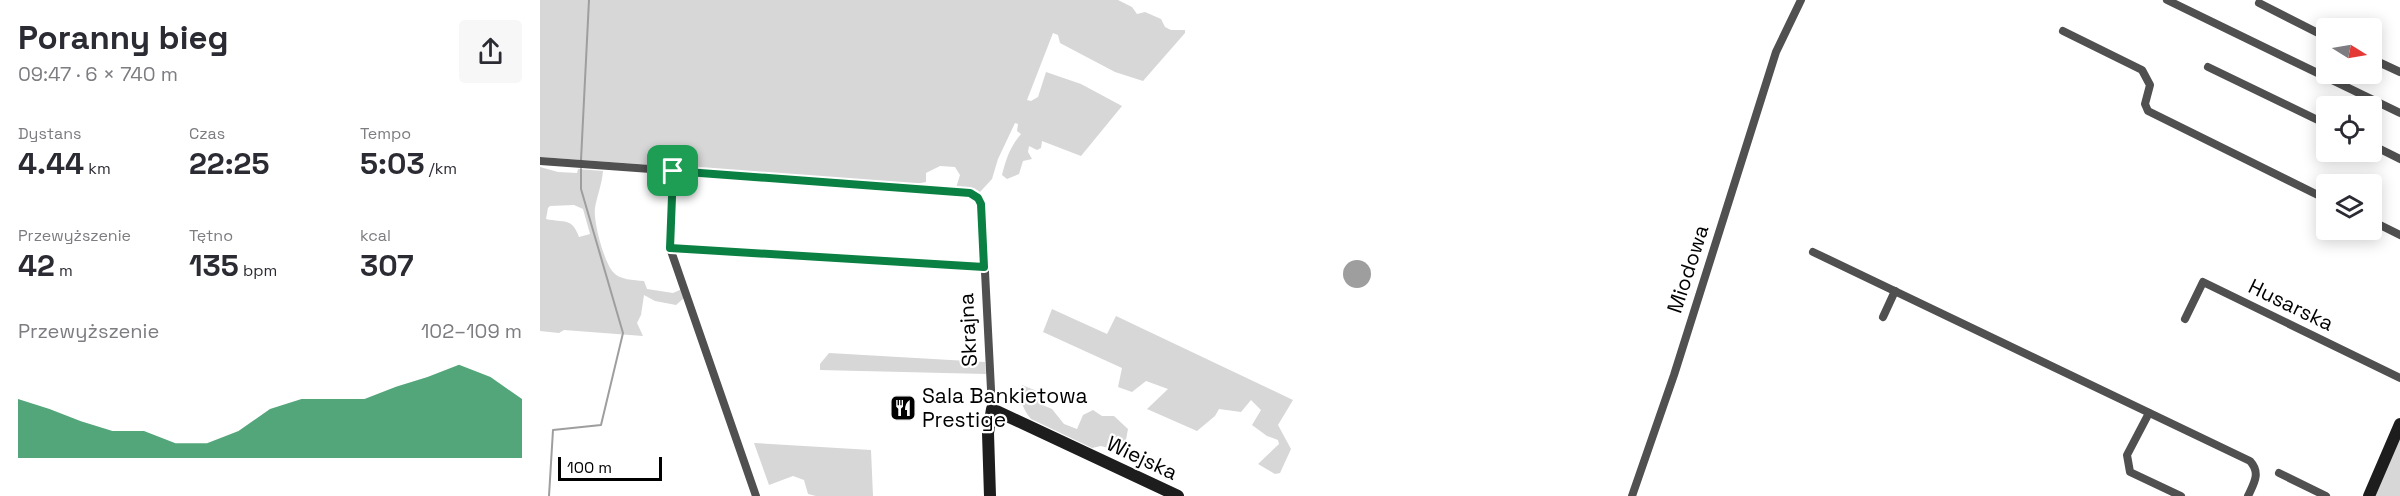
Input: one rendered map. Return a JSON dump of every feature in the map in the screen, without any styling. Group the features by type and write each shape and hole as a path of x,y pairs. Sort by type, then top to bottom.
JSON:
{"street":[{"name":"Miodowa","path":"1632,496 1674,375 1776,52 1801,0"},
{"path":"2168,0 2400,113"},
{"path":"2259,3 2316,32"},
{"path":"2063,30 2142,70 2150,85 2145,104 2148,111 2316,194"},
{"path":"2382,64 2400,72"},
{"path":"2208,67 2316,119"},
{"path":"2382,150 2400,159"},
{"path":"540,161 673,171 670,248 756,496"},
{"name":"Skrajna","path":"673,171 953,191 970,193 978,198 982,213 992,409 987,433 990,496"},
{"path":"2382,226 2400,234"},
{"path":"670,248 984,267"},
{"path":"1813,252 2250,461 2255,466 2257,476 2248,496"},
{"name":"Husarska","path":"2185,319 2203,282 2400,378"},
{"path":"1883,317 1895,291"},
{"name":"Wiejska","path":"992,409 1178,496"},
{"path":"2149,413 2127,456 2130,472 2181,496"},
{"path":"2369,496 2400,424"},
{"path":"2279,473 2326,496"}],"shaded area":[{"path":"540,0 1118,0 1132,7 1137,14 1145,12 1161,19 1165,27 1171,30 1185,30 1185,33 1143,81 1115,72 1060,43 1058,35 1053,33 1027,100 1031,101 1038,97 1046,72 1081,84 1122,106 1081,156 1042,141 1041,148 1037,150 1029,146 1028,152 1032,159 1023,161 1019,174 1007,179 1002,175 1005,164 1011,148 1021,134 1017,131 1018,124 1015,123 998,159 992,179 980,192 974,188 956,188 960,175 955,167 940,166 926,173 926,182 916,184 540,157"},
{"path":"540,167 558,172 577,173 578,169 603,171 595,214 600,241 606,260 613,272 619,277 644,281 647,289 673,293 682,289 684,298 676,305 655,301 644,295 641,315 637,323 643,336 564,330 559,333 540,331","holes":["574,205 583,209 590,234 579,237 570,224 546,219 550,206"]},
{"path":"1357,260 1367,264 1371,274 1367,284 1357,288 1347,284 1343,274 1347,264"},
{"path":"1052,309 1107,334 1116,316 1293,400 1278,425 1291,449 1280,473 1275,474 1258,464 1279,444 1278,440 1267,436 1252,425 1261,410 1251,400 1241,412 1219,409 1215,416 1197,431 1147,409 1168,389 1146,381 1132,392 1118,387 1122,368 1043,332"},
{"path":"829,353 985,362 986,374 820,370 820,364"},
{"path":"1022,385 1042,393 1038,403 1052,409 1064,424 1077,429 1083,415 1093,410 1102,416 1114,416 1128,429 1125,445 1116,450 1101,446 1092,448 1031,419 1022,403"},
{"path":"2400,434 2400,496 2374,496"},
{"path":"754,443 871,450 873,496 808,494 804,480 793,476 769,485"}],"waterway":[{"path":"581,160 589,0"},
{"path":"549,496 553,430 601,425 623,333 581,189 581,169"}],"place":[{"name":"Sala Bankietowa Prestige","path":"903,408"}],"route":[{"path":"673,171 970,193 975,195 981,204 984,267 670,248 673,171"}]}
